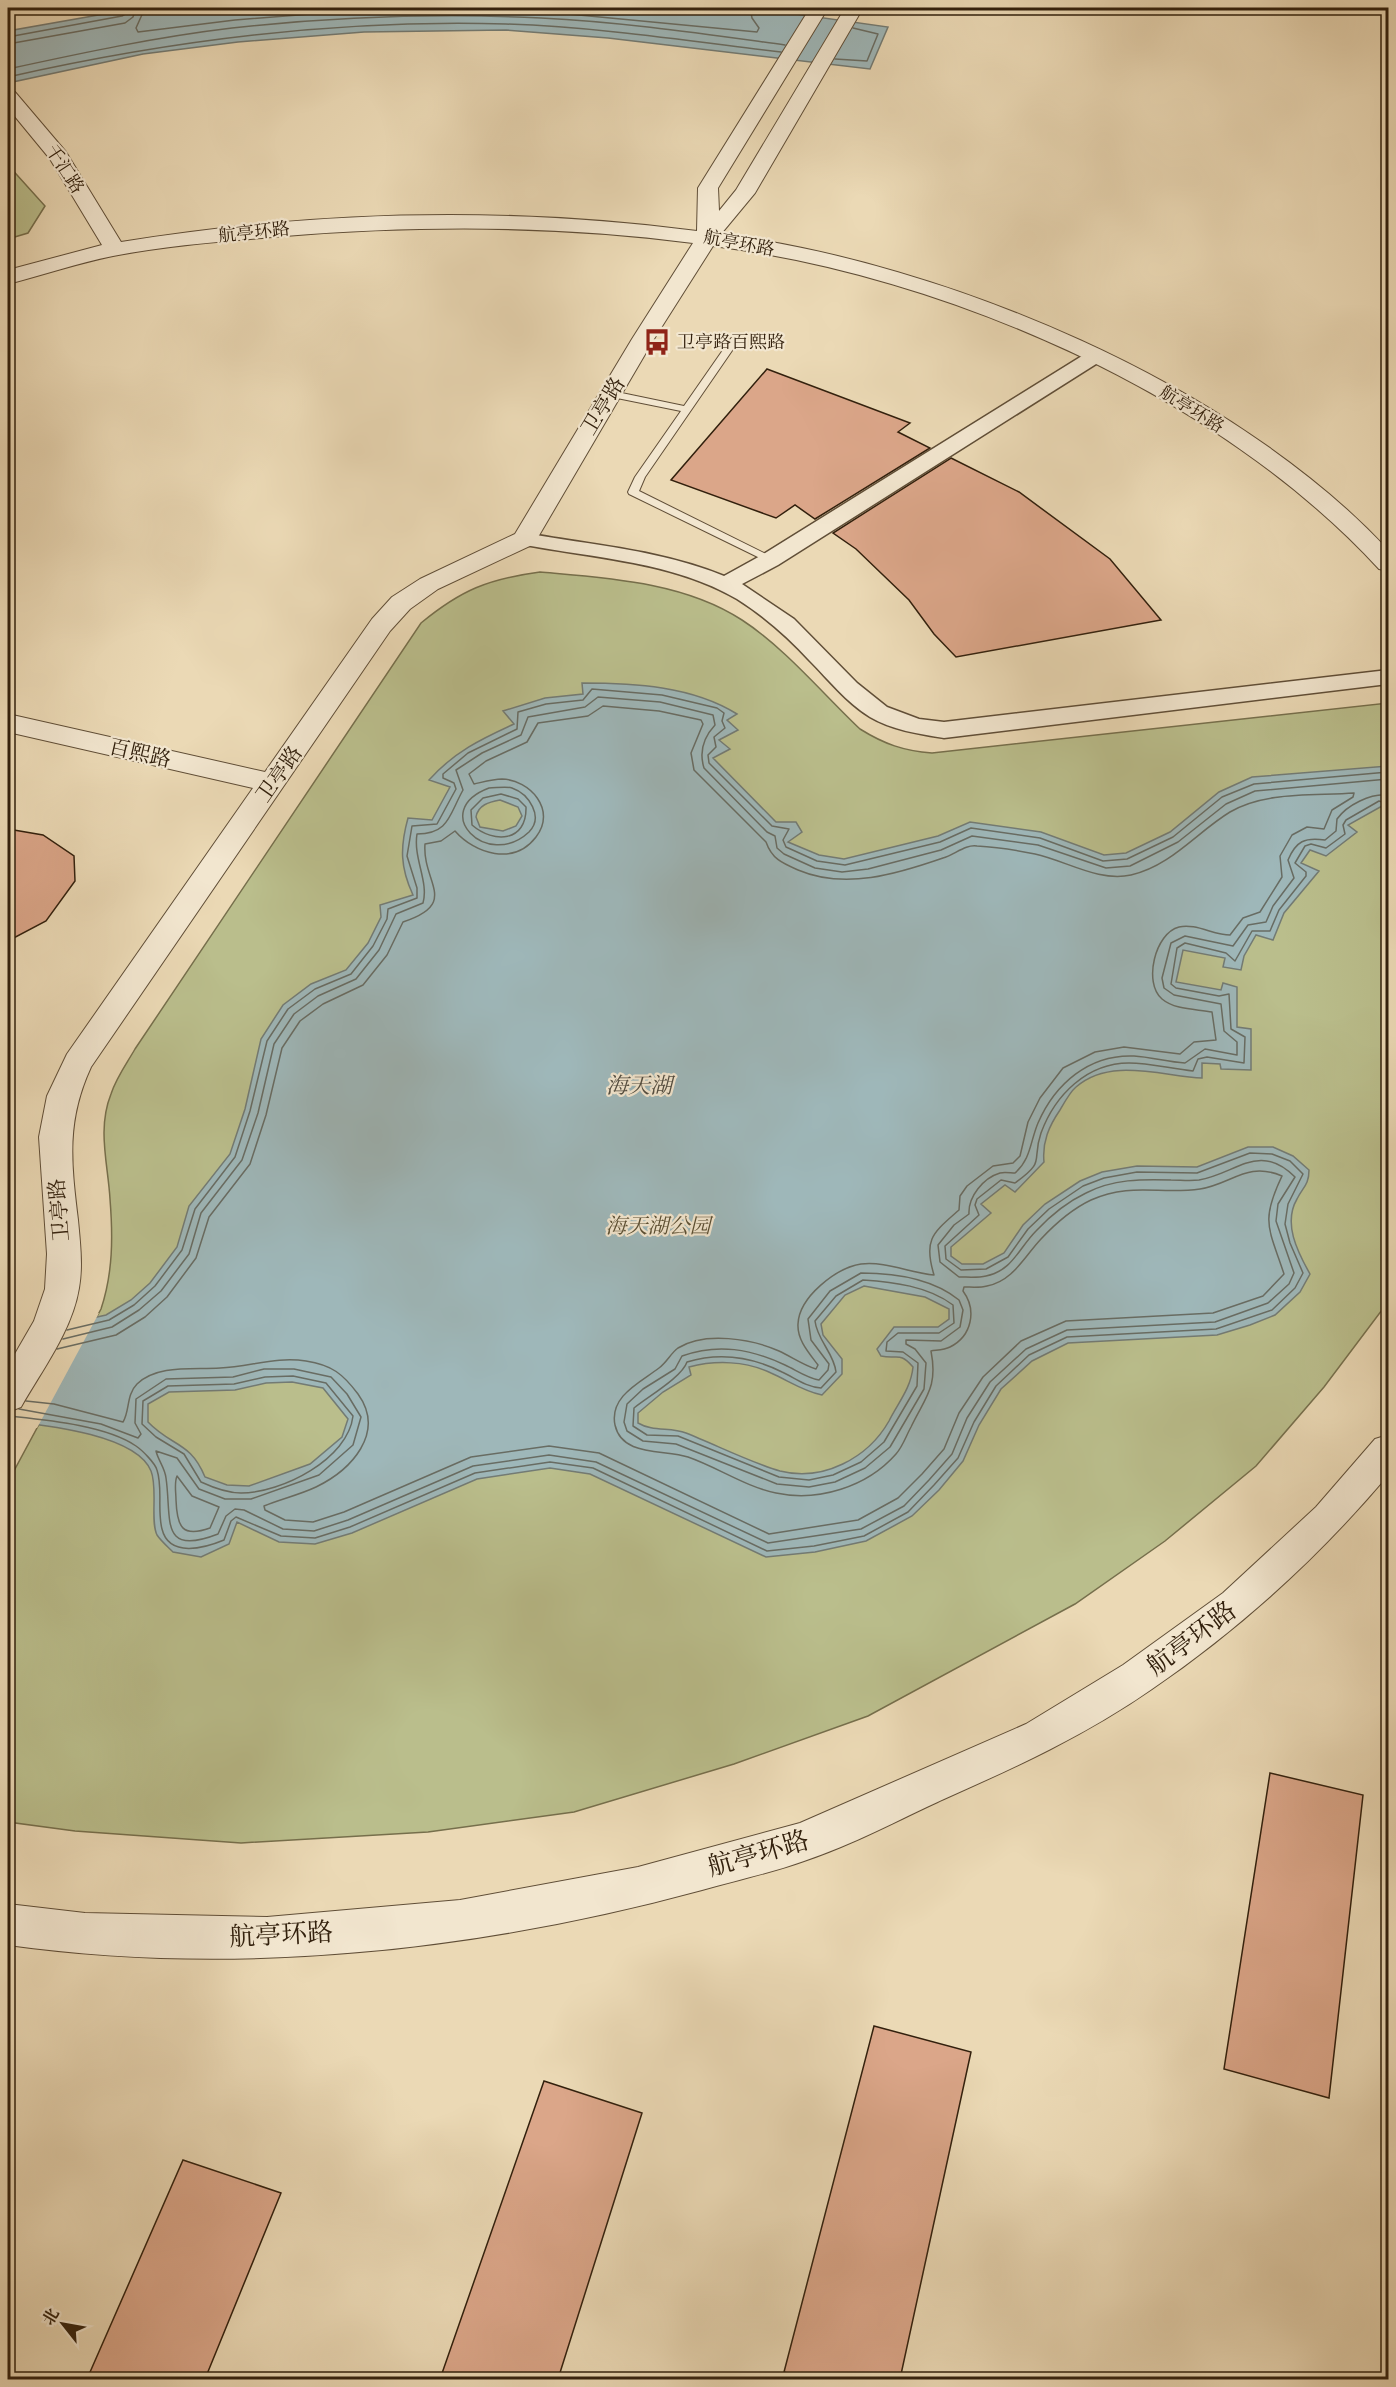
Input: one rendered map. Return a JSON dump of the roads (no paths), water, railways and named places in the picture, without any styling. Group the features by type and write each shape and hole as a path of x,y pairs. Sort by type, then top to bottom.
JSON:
{"street":[{"path":"708,236 708,188 816,12"},
{"name":"卫亭路","path":"8,1396 50,1321 60,1298 64,1274 55,1141 64,1092 78,1062 381,625 401,603 467,564 525,539 612,394 642,339 708,236 745,193 850,14"},
{"name":"千汇路","path":"8,96 59,156 114,249"},
{"name":"航亭环路","path":"8,277 114,249 289,229 427,220 561,224 708,236 819,259 979,305 1097,355 1151,383 1267,457 1332,507 1389,564"},
{"path":"725,584 770,560 1097,355"},
{"path":"525,539 631,559 725,584 802,638 861,701 897,722 921,728 944,730 1389,677"},
{"name":"百熙路","path":"8,723 272,783"},
{"name":"航亭环路","path":"8,1925 85,1934 267,1938 460,1921 638,1887 803,1842 1040,1737 1137,1678 1236,1605 1329,1518 1389,1450"}],"lane":[{"path":"735,339 640,477 633,492 770,560"},
{"path":"612,394 687,409"}],"water":[{"path":"138,8 754,8 888,27 870,69 608,38 506,30 364,32 238,42 143,54 8,83 8,31"},
{"name":"海天湖","path":"582,683 642,685 701,697 737,714 727,720 738,730 719,740 730,749 713,758 776,822 796,822 802,832 788,842 819,855 844,859 938,836 970,822 1041,832 1104,855 1126,853 1170,832 1219,792 1252,777 1388,766 1388,813 1382,806 1348,825 1357,832 1326,856 1310,850 1301,863 1319,871 1284,913 1273,940 1256,935 1244,956 1241,970 1223,967 1225,958 1183,950 1176,982 1221,990 1223,983 1237,987 1237,1027 1251,1029 1251,1070 1221,1069 1220,1064 1202,1063 1202,1078 1120,1070 1090,1078 1076,1087 1053,1122 1045,1141 1044,1162 1015,1192 1005,1185 981,1204 991,1213 951,1247 951,1256 962,1264 983,1264 1004,1253 1023,1225 1045,1204 1080,1181 1102,1172 1137,1166 1197,1167 1248,1147 1273,1147 1293,1156 1309,1170 1307,1183 1297,1199 1291,1218 1296,1246 1310,1274 1300,1292 1275,1315 1250,1325 1217,1335 1068,1343 1032,1361 1001,1389 979,1425 963,1461 939,1490 912,1516 866,1541 815,1552 766,1557 590,1474 550,1468 477,1479 352,1533 315,1544 279,1542 237,1522 229,1544 201,1557 173,1552 157,1535 155,1529 153,1478 142,1458 127,1448 87,1434 8,1421 8,1337 106,1315 131,1300 150,1283 177,1247 189,1206 230,1154 245,1109 261,1039 283,1005 311,984 346,970 368,943 381,917 380,905 413,895 403,857 408,818 432,820 450,787 429,780 438,770 468,747 514,724 503,711 545,698 583,694","holes":["500,800 518,807 522,816 516,826 503,831 480,827 476,817 479,810 488,803","864,1286 925,1297 949,1309 949,1319 938,1327 894,1327 877,1349 881,1356 904,1359 913,1367 912,1375 889,1421 880,1434 857,1456 828,1470 796,1474 769,1468 686,1433 650,1428 638,1423 638,1413 663,1392 691,1375 689,1367 699,1365 731,1363 751,1366 822,1395 842,1374 842,1359 823,1335 821,1324 845,1295","292,1382 323,1388 348,1419 342,1437 310,1464 249,1486 227,1485 205,1477 187,1450 148,1422 148,1404 169,1392 235,1390 266,1383"]}],"place":[{"name":"卫亭路百熙路","path":"657,342"}],"park label":[{"name":"海天湖公园","path":"658,1226"}]}
